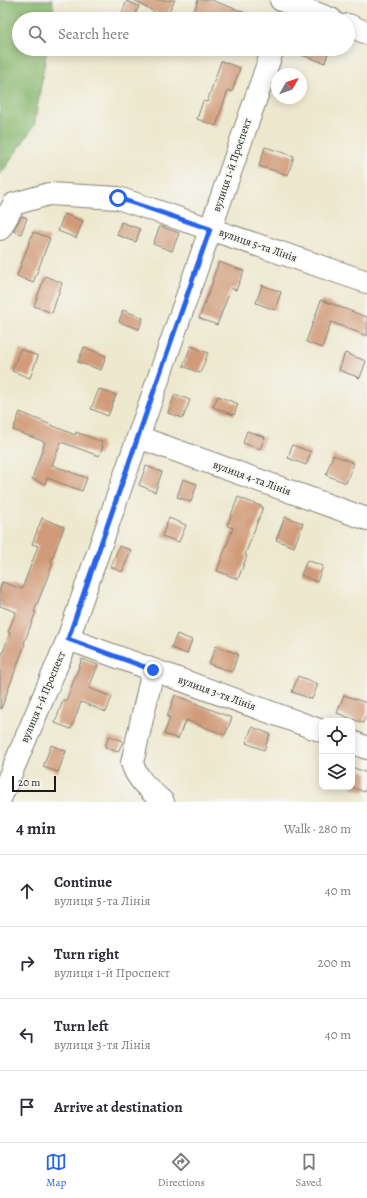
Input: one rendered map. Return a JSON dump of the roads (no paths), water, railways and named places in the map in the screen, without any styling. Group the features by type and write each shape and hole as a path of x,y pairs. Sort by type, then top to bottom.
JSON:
{"street":[{"path":"286,6 307,12"},
{"path":"355,28 367,32"},
{"name":"вулиця 1-й Проспект","path":"0,799 68,639 271,56"},
{"name":"вулиця 5-та Лінія","path":"0,229 14,204 49,194 118,198 367,282"},
{"name":"вулиця 4-та Лінія","path":"138,437 367,519"},
{"name":"вулиця 3-тя Лінія","path":"68,639 319,730"},
{"path":"153,670 132,763 140,780 163,802"},
{"path":"355,743 367,748"}]}
